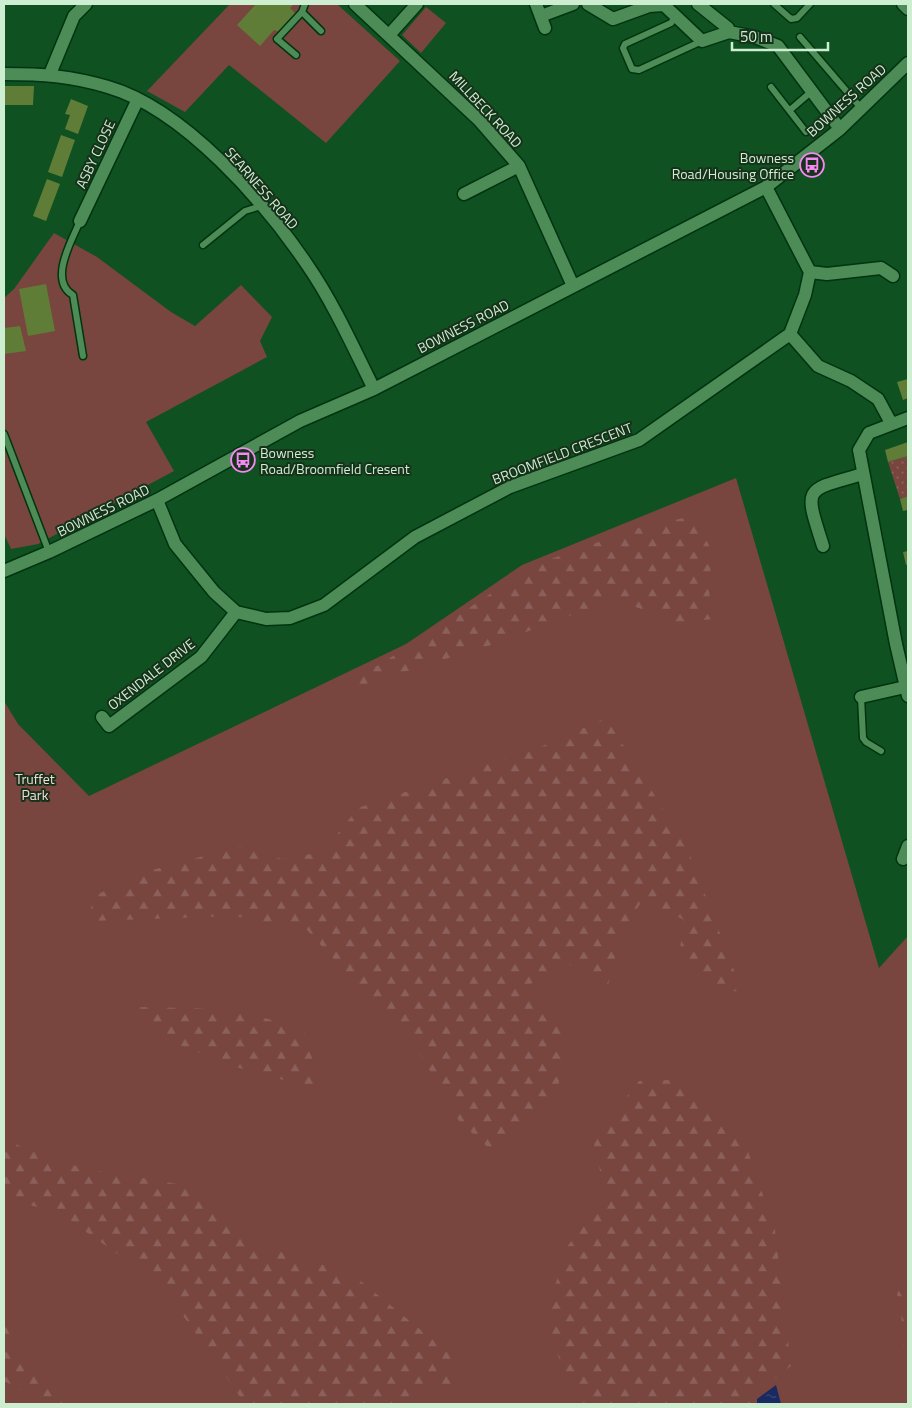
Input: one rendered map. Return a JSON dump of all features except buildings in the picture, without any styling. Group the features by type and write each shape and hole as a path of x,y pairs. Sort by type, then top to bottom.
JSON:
{"street":[{"path":"50,74 74,16 86,4"},
{"name":"MILLBECK ROAD","path":"355,4 390,34 479,120 518,166 573,286"},
{"path":"390,34 417,4"},
{"path":"536,4 543,22 573,4"},
{"path":"588,4 613,19 656,4 664,5 702,41 729,32 755,36 778,46 813,90 840,129"},
{"path":"698,4 728,28 729,32"},
{"path":"903,4 908,9"},
{"name":"BOWNESS ROAD","path":"4,571 49,552 158,500 300,421 374,389 766,187 840,129 908,64"},
{"name":"SEARNESS ROAD","path":"4,74 50,74 109,87 138,99 177,122 230,169 309,268 336,313 374,389"},
{"name":"ASBY CLOSE","path":"80,221 138,99"},
{"path":"464,194 518,166"},
{"path":"766,187 810,272 805,295 790,334 818,366 851,381 878,400 891,423"},
{"path":"810,272 827,274 881,268 893,276"},
{"name":"BROOMFIELD CRESCENT","path":"158,500 175,544 214,592 236,612 266,619 290,618 324,605 415,537 510,487 639,440 790,334"},
{"path":"861,697 907,691 863,474 860,450 869,433 908,418"},
{"path":"823,546 810,505 811,495 819,487 863,474"},
{"name":"OXENDALE DRIVE","path":"102,717 109,726 201,657 236,612"},
{"path":"904,859 908,846"}],"lane":[{"path":"296,55 277,39 302,12 305,4"},
{"path":"774,4 791,19 797,18 810,4"},
{"path":"302,12 321,31"},
{"path":"676,16 671,23 625,44 623,48 632,69 639,70 702,41"},
{"path":"800,37 861,108"},
{"path":"771,87 806,132"},
{"path":"790,110 813,90"},
{"path":"202,245 246,211 261,206"},
{"path":"80,221 66,254 62,281 67,291 73,294 83,356"},
{"path":"4,434 49,552"},
{"path":"861,697 863,738 881,751"}],"green space":[{"path":"230,4 337,4 400,61 326,143 229,65 185,112 147,91"},
{"path":"426,7 446,23 421,53 402,35"},
{"path":"54,233 97,257 171,312 195,326 241,285 272,317 260,341 267,357 146,422 174,471 38,544 11,549 4,534 4,298 14,289"},
{"path":"908,456 908,496 900,499 888,462"},
{"name":"Truffet Park","path":"736,478 879,968 908,936 908,1404 4,1404 4,701 18,724 89,796 406,644 522,565"},
{"path":"693,516 712,551 709,590 712,619 679,623 614,599 497,643 327,696 431,633 534,565 641,527"},
{"path":"606,718 687,847 742,991 721,992 679,956 684,920 643,899 621,935 608,985 565,962 523,989 566,1030 558,1089 494,1153 459,1121 418,1050 306,929 234,916 90,921 92,897 145,872 240,846 282,859 323,852 358,808 545,745"},
{"path":"129,1007 193,1008 245,1012 304,1030 313,1061 317,1089 232,1066 162,1038"},
{"path":"671,1080 743,1137 775,1230 791,1366 757,1392 754,1404 580,1404 562,1369 547,1316 565,1250 605,1193 593,1140 639,1081"},
{"path":"4,1138 24,1148 82,1168 190,1186 265,1247 352,1274 449,1353 461,1382 411,1392 416,1404 245,1404 161,1284 56,1211 11,1201 4,1196"},
{"path":"895,1284 908,1307 908,1395 901,1314"},
{"path":"4,1323 19,1353 64,1404 47,1404 4,1381"}],"water":[{"path":"776,1385 781,1404 757,1404 757,1399"}],"place":[{"name":"Bowness Road/Housing Office","path":"812,165"},
{"name":"Bowness Road/Broomfield Cresent","path":"243,460"}]}
